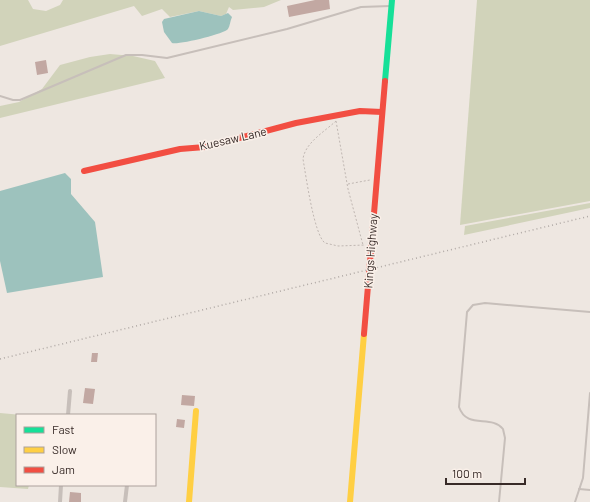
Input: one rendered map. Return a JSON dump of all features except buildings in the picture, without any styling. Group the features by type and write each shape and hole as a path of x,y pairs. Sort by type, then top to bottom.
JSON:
{"street":[{"name":"Kings Highway","path":"350,502 391,3"},
{"name":"Kuesaw Lane","path":"84,171 180,149 205,147 296,123 360,111 382,112"},
{"path":"68,414 70,391"},
{"path":"189,502 196,411"},
{"path":"60,502 61,486"},
{"path":"125,502 126,486"}],"lane":[{"path":"0,96 13,100 20,100 126,55 167,58 287,29 361,7 391,3"},
{"path":"499,502 505,438 503,429 494,423 469,420 463,415 459,408 467,312 473,305 485,303 590,312"},
{"path":"575,502 583,478 590,393"},
{"path":"579,489 590,490"}],"path":[{"path":"344,114 311,143 303,155 315,222 318,234 325,243 338,246 372,244"},
{"path":"336,121 347,184 363,245"},
{"path":"347,184 377,178"}],"green space":[{"path":"0,0 28,0 33,9 46,11 60,5 63,0 281,0 264,7 233,10 229,7 226,14 221,16 199,11 170,17 162,9 142,16 134,6 0,46"},
{"path":"477,0 590,0 590,201 460,225"},
{"path":"110,54 133,56 155,61 165,78 0,118 0,106 19,102 42,89 60,65 90,57"},
{"path":"590,203 590,208 464,235 465,226"},
{"path":"0,413 16,414 16,486 29,486 28,489 0,487"}],"water":[{"path":"199,11 221,16 228,13 232,17 228,29 219,34 201,39 172,43 164,32 162,22 164,19"},
{"path":"65,173 71,179 71,194 95,222 103,277 7,293 0,261 0,191"}],"railway":[{"path":"0,359 590,216"}],"traffic: fast":[{"path":"385,81 392,0"}],"traffic: slow":[{"path":"350,502 364,334"},
{"path":"189,502 196,411"}],"traffic: jam":[{"path":"364,334 385,81"},
{"path":"84,171 180,149 205,147 296,123 360,111 382,112"}]}
